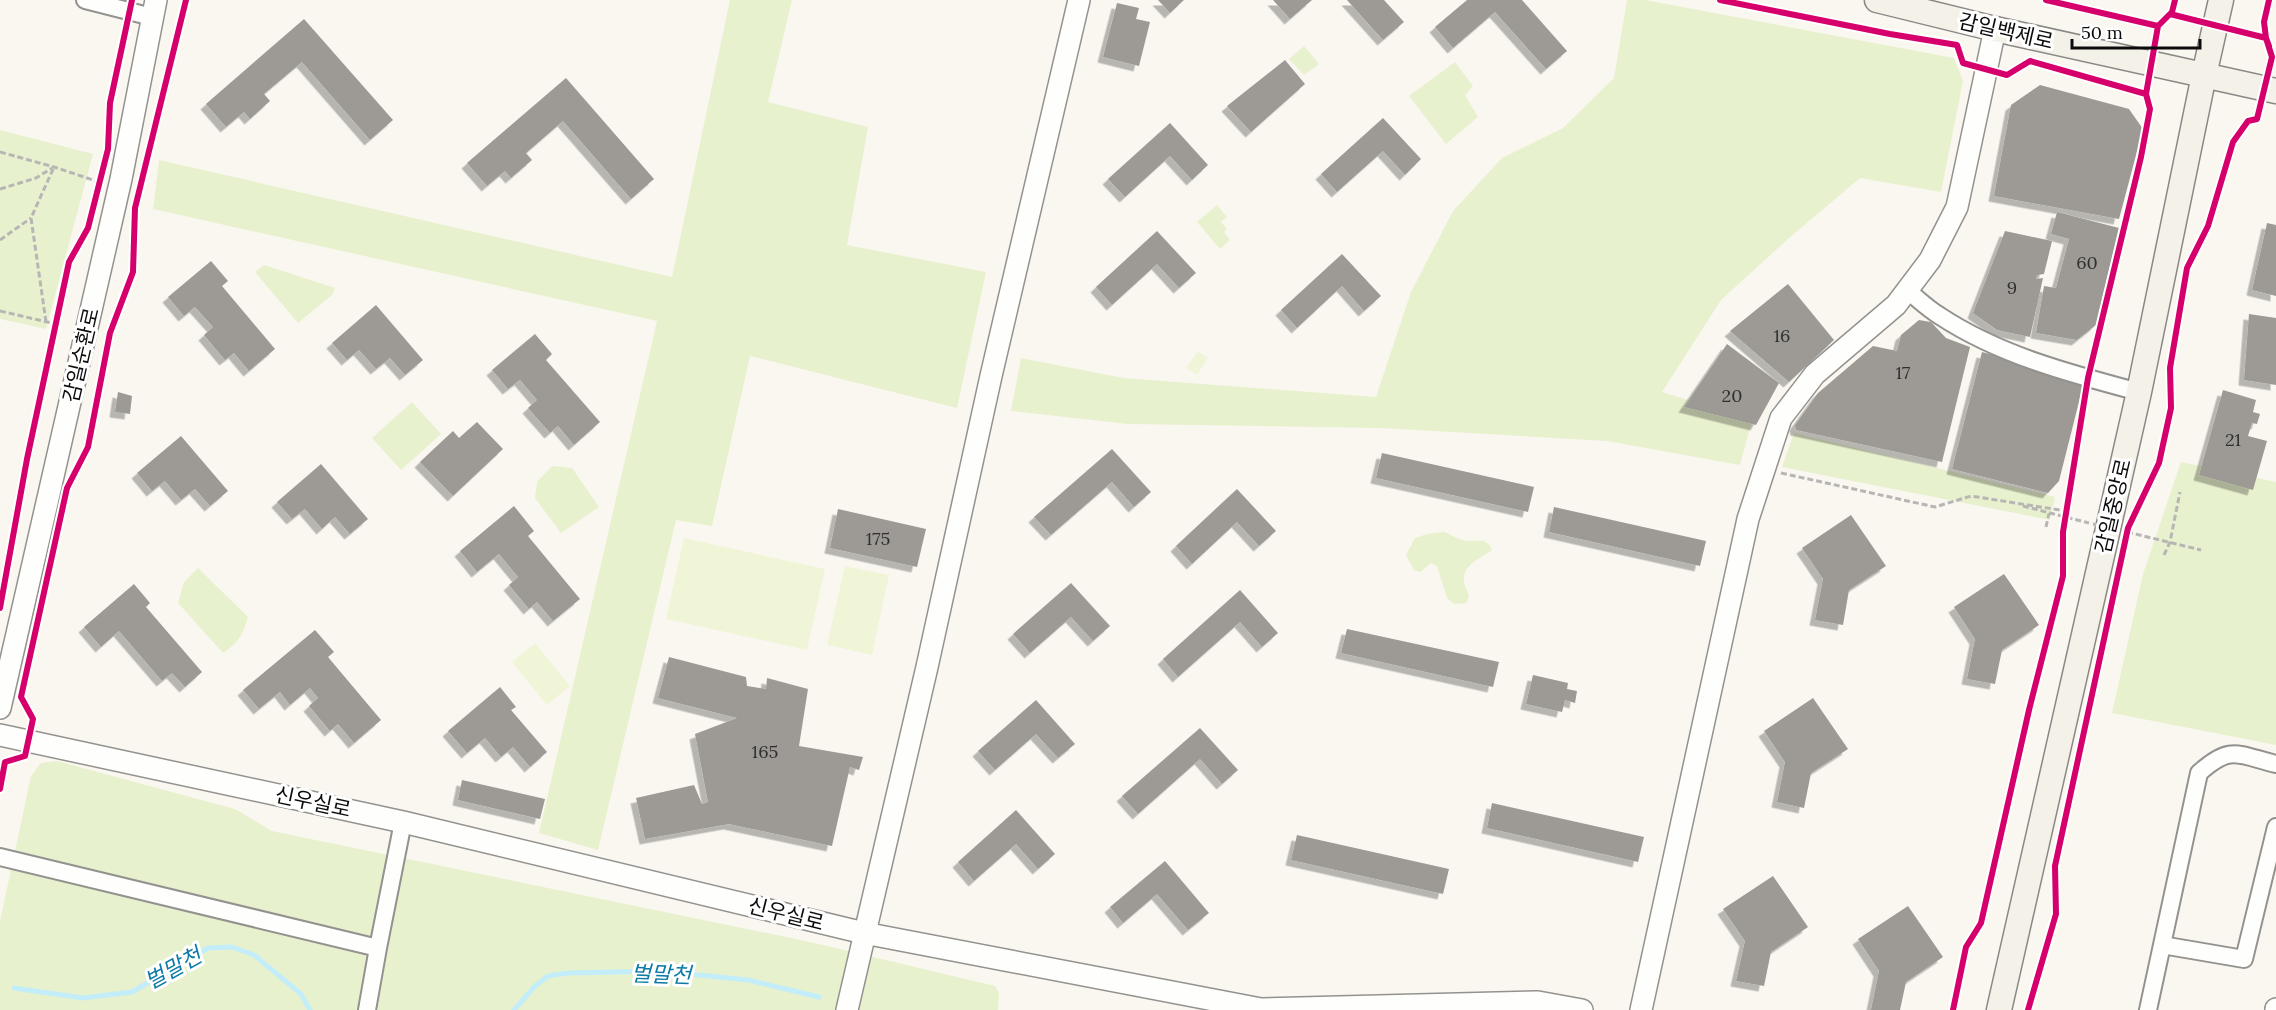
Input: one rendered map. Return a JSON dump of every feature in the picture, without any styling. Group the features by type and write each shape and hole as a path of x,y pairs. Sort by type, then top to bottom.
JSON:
{"main road":[{"name":"감일백제로","path":"1877,0 1995,29 2276,91"},
{"name":"감일중앙로","path":"1999,1010 2139,392 2221,0"}],"street":[{"path":"85,0 154,9"},
{"path":"847,1010 1079,0"},
{"name":"감일순환로","path":"0,708 121,179 154,9"},
{"path":"1641,1010 1748,519 1781,418 1815,374 1896,305 1930,260 1957,207 1995,29"},
{"path":"1907,290 1940,316 1981,339 2082,377 2139,392"},
{"name":"신우실로","path":"0,735 403,822 864,933 1261,1009 1538,1002 1582,1010"},
{"path":"2148,1010 2199,773 2214,760 2230,753 2276,764"},
{"path":"367,1010 403,822"},
{"path":"2162,945 2244,959 2276,827"},
{"path":"0,857 378,948"}],"path":[{"path":"1,154 54,167 99,182"},
{"path":"0,189 36,178 54,167"},
{"path":"0,240 31,218 54,167"},
{"path":"96,194 102,171"},
{"path":"31,218 46,322"},
{"path":"0,311 56,324"},
{"path":"53,336 58,314"},
{"path":"1779,472 1935,507 1971,496 2066,512"},
{"path":"2164,555 2170,542 2180,492"},
{"path":"2065,522 2068,500"},
{"path":"2004,501 2116,529"},
{"path":"2046,527 2049,513"},
{"path":"2126,539 2128,528"},
{"path":"2139,535 2201,550"}],"green space":[{"path":"730,0 792,0 768,102 868,127 847,245 986,272 957,408 750,356 712,526 676,520 598,850 539,833 657,321 153,209 159,160 672,277"},
{"path":"1627,0 1645,0 1954,58 1963,81 1941,192 1860,178 1721,300 1662,392 1752,420 1740,465 1607,441 1381,428 1128,424 1011,411 1021,358 1123,378 1376,397 1411,292 1453,211 1502,158 1563,128 1614,78"},
{"path":"1304,46 1319,64 1304,75 1289,59"},
{"path":"1455,62 1473,86 1465,95 1478,117 1446,144 1409,96"},
{"path":"0,130 93,154 46,329 0,319"},
{"path":"1217,205 1227,217 1221,222 1227,229 1224,232 1230,240 1220,249 1197,222"},
{"path":"264,265 335,288 332,295 298,323 255,272"},
{"path":"1198,351 1208,358 1197,375 1186,368"},
{"path":"412,402 441,434 401,470 372,438"},
{"path":"1794,433 2055,497 2050,520 1782,467"},
{"path":"2181,462 2276,482 2276,745 2112,713 2143,574"},
{"path":"552,466 572,468 599,507 561,533 535,498 537,482"},
{"path":"1444,532 1466,541 1483,541 1492,550 1470,565 1465,573 1464,583 1469,597 1466,603 1454,604 1447,598 1437,566 1431,563 1420,572 1414,570 1406,555 1415,538"},
{"path":"684,538 825,569 807,650 666,619"},
{"path":"845,566 889,575 872,655 827,645"},
{"path":"198,568 248,617 239,638 223,653 178,603 184,582"},
{"path":"535,643 570,686 547,705 512,662"},
{"path":"57,761 235,809 272,831 810,942 995,986 999,993 998,1010 0,1010 0,921 31,776 41,763"}],"building":[{"path":"1158,0 1184,0 1170,13"},
{"path":"1273,0 1312,0 1290,19"},
{"path":"1347,0 1384,0 1404,22 1383,40"},
{"path":"1467,0 1522,0 1567,51 1546,69 1495,12 1453,48 1435,27"},
{"path":"1117,3 1139,8 1136,19 1150,22 1139,66 1103,57"},
{"path":"304,19 393,120 370,140 302,62 264,94 270,101 250,119 244,112 226,127 206,104"},
{"path":"1285,60 1305,84 1251,132 1227,106"},
{"path":"566,78 654,179 631,199 563,121 526,153 532,160 511,178 505,171 487,186 467,163"},
{"path":"2040,85 2129,109 2143,129 2119,219 1994,196 2011,105"},
{"path":"1383,118 1421,159 1405,175 1383,151 1337,192 1321,174"},
{"path":"1170,123 1208,165 1192,180 1170,156 1125,197 1108,179"},
{"path":"2057,212 2119,228 2096,325 2077,340 2036,333 2044,286 2056,288 2069,239 2051,234"},
{"path":"2267,223 2276,225 2276,296 2252,290"},
{"path":"1157,231 1196,273 1179,288 1157,264 1112,305 1096,287"},
{"path":"2005,231 2052,241 2044,274 2037,275 2036,279 2043,278 2030,337 1997,330 1973,313"},
{"path":"1342,254 1381,296 1364,311 1342,286 1297,328 1281,310"},
{"path":"211,261 228,281 222,286 275,349 249,371 234,353 225,360 204,335 213,327 195,307 184,316 168,297"},
{"path":"1788,284 1834,340 1789,382 1730,331"},
{"path":"376,305 423,360 405,375 390,358 376,369 359,350 347,360 332,343"},
{"path":"2249,314 2276,318 2276,385 2244,380"},
{"path":"1919,320 1931,322 1946,338 1970,347 1942,462 1796,430 1795,425 1818,393 1873,346 1897,351 1901,335"},
{"path":"535,334 552,354 546,360 600,422 574,445 558,426 550,433 528,408 537,400 520,380 508,389 492,370"},
{"path":"1727,344 1779,383 1756,425 1684,407"},
{"path":"1982,352 2085,378 2059,481 2048,493 1952,469"},
{"path":"2223,390 2256,400 2253,412 2260,414 2257,424 2252,423 2248,436 2267,441 2253,490 2199,475"},
{"path":"118,392 132,396 130,414 115,412"},
{"path":"477,422 503,449 453,496 420,462 453,431 459,438"},
{"path":"181,436 228,491 210,506 195,489 181,500 165,481 152,491 137,473"},
{"path":"1112,449 1151,492 1134,507 1112,482 1051,535 1034,517"},
{"path":"1382,453 1534,487 1528,512 1376,478"},
{"path":"321,464 368,519 350,534 335,517 322,529 305,509 292,519 277,502"},
{"path":"1237,489 1276,531 1259,546 1237,522 1192,564 1176,546"},
{"path":"514,506 534,531 528,536 580,599 553,621 537,602 529,609 509,585 518,577 499,554 477,572 460,551"},
{"path":"1554,507 1706,541 1700,566 1549,532"},
{"path":"838,509 926,529 917,567 830,548"},
{"path":"1851,515 1886,566 1849,590 1843,625 1815,620 1823,579 1802,548"},
{"path":"2004,574 2039,625 2002,650 1995,684 1967,679 1975,639 1954,607"},
{"path":"1071,583 1110,626 1093,641 1071,617 1030,653 1013,634"},
{"path":"134,584 150,603 146,607 202,672 185,687 172,673 162,681 119,631 101,647 84,627"},
{"path":"1240,590 1278,633 1262,647 1240,622 1178,677 1163,659"},
{"path":"1347,629 1499,662 1493,687 1341,653"},
{"path":"315,630 334,652 328,657 381,720 354,743 338,724 330,731 309,706 318,698 310,688 290,705 280,692 259,709 243,690"},
{"path":"669,657 746,677 747,686 766,689 767,678 808,689 799,746 863,757 859,770 850,767 832,846 729,824 645,839 636,798 694,785 702,804 708,802 695,734 737,718 658,698"},
{"path":"1533,675 1568,683 1567,689 1577,691 1575,703 1565,700 1562,712 1526,704"},
{"path":"500,687 516,707 511,710 547,752 530,767 513,747 501,757 485,738 467,753 448,731"},
{"path":"1813,698 1848,749 1811,773 1804,808 1777,802 1785,762 1764,731"},
{"path":"1036,700 1075,744 1058,758 1036,734 995,770 978,751"},
{"path":"1200,728 1238,770 1222,784 1200,759 1138,814 1122,796"},
{"path":"462,780 545,799 540,819 458,800"},
{"path":"1492,803 1644,837 1638,862 1487,828"},
{"path":"1016,810 1055,854 1038,869 1016,844 974,881 958,862"},
{"path":"1297,835 1449,869 1443,894 1291,860"},
{"path":"1165,861 1209,913 1188,930 1157,894 1123,923 1110,907"},
{"path":"1773,876 1808,927 1771,952 1764,986 1736,981 1745,941 1723,909"},
{"path":"1908,906 1943,957 1906,982 1900,1010 1871,1010 1879,971 1858,939"}],"waterway":[{"name":"벌말천","path":"14,988 83,998 132,992 208,948 232,947 254,955 301,994 310,1010"},
{"name":"벌말천","path":"514,1010 535,986 548,976 568,973 660,971 748,980 819,997"}],"cycle path":[{"path":"0,608 27,459 69,262 88,228 108,149 110,103 132,0"},
{"path":"0,789 5,762 25,756 33,719 21,697 67,488 88,447 110,333 133,272 135,208 186,0"},
{"path":"1720,0 1957,45 1963,63 2007,75 2030,61 2146,94"},
{"path":"2046,0 2158,26 2170,14 2266,38 2269,46"},
{"path":"1953,1010 1966,947 1981,923 2029,710 2063,576 2063,532 2088,378 2141,157 2150,109 2146,94 2158,26 2172,12 2175,0"},
{"path":"2028,1010 2056,914 2055,866 2128,528 2159,463 2171,408 2170,368 2187,268 2208,226 2233,142 2248,121 2257,119 2272,57 2264,22 2269,0"}]}
